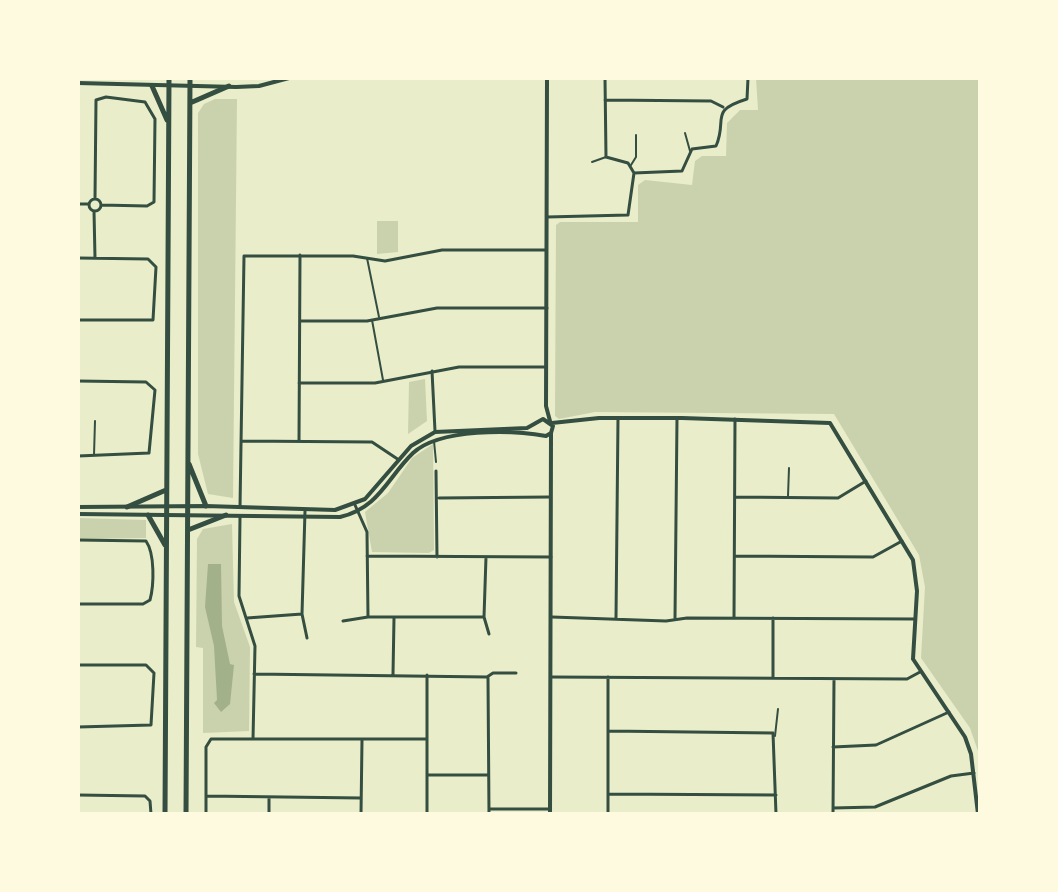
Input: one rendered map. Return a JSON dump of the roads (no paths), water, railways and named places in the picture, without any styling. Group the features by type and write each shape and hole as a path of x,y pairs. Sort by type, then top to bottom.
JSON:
{"main road":[{"path":"165,814 169,78"},
{"path":"186,814 190,78"},
{"path":"152,86 168,125"},
{"path":"190,103 229,86"},
{"path":"188,459 206,506"},
{"path":"127,507 166,490"},
{"path":"148,515 165,546"},
{"path":"188,530 226,515"}],"street":[{"path":"227,78 258,78"},
{"path":"78,83 259,86 289,78"},
{"path":"487,677 490,686 489,811 550,812 552,497 549,447 552,432 546,406 547,78"},
{"path":"547,217 626,216 630,209 634,173 631,165 606,157 605,78"},
{"path":"605,100 711,101 725,108 747,99 748,78"},
{"path":"94,211 101,205 147,206 154,202 155,119 145,102 106,97 96,100 95,198 101,205"},
{"path":"634,173 682,171 690,151 716,146 725,108"},
{"path":"78,204 88,204 95,198"},
{"path":"88,204 94,211 95,258"},
{"path":"240,507 242,258 250,255 300,255 385,261 451,249 547,250"},
{"path":"299,441 300,255"},
{"path":"78,258 154,262 155,316 150,321 78,320"},
{"path":"300,321 372,320 437,308 547,308"},
{"path":"299,383 383,381 459,367 546,367"},
{"path":"432,371 435,432"},
{"path":"78,381 146,382 155,390 149,453 78,456"},
{"path":"546,406 539,422 541,435 549,447"},
{"path":"616,618 618,418"},
{"path":"78,507 206,506 335,510 355,505 376,490 398,459 423,437 460,428 519,428 539,422 569,423 618,418 830,423 913,560 917,581 912,654 920,672 969,745 978,814"},
{"path":"675,620 677,418"},
{"path":"734,618 735,419"},
{"path":"78,514 334,518 358,512 377,498 417,449 434,440 455,435 541,435 569,423"},
{"path":"241,441 375,442 404,464"},
{"path":"436,471 439,498 437,557"},
{"path":"735,497 838,498 866,481"},
{"path":"439,498 552,497"},
{"path":"355,505 366,527 368,617"},
{"path":"305,511 302,614 307,638"},
{"path":"240,515 239,596 255,646 253,739"},
{"path":"78,540 146,541 151,552 152,593 150,600 143,604 78,604"},
{"path":"735,556 873,557 902,541"},
{"path":"367,556 552,557"},
{"path":"486,557 484,617 489,634"},
{"path":"245,618 302,614"},
{"path":"343,621 368,617 484,617"},
{"path":"552,617 915,619"},
{"path":"393,674 394,618"},
{"path":"773,618 773,678"},
{"path":"78,665 146,665 154,673 154,688 153,720 148,727 78,727"},
{"path":"551,677 909,679 920,672"},
{"path":"254,674 487,677 493,673 516,673"},
{"path":"427,675 427,814"},
{"path":"608,677 608,814"},
{"path":"833,814 834,679"},
{"path":"833,747 876,745 949,712"},
{"path":"608,731 767,732 775,736 776,814"},
{"path":"206,814 208,740 427,739"},
{"path":"361,814 362,740"},
{"path":"833,808 882,806 951,776 974,773"},
{"path":"427,775 489,775"},
{"path":"608,794 776,795"},
{"path":"78,795 145,796 150,801 151,814"},
{"path":"206,796 361,798"},
{"path":"269,797 269,814"}],"lane":[{"path":"685,133 690,151"},
{"path":"631,165 636,157 636,135"},
{"path":"592,162 606,157"},
{"path":"367,258 379,319"},
{"path":"372,320 383,381"},
{"path":"94,456 95,421"},
{"path":"434,440 436,462"},
{"path":"788,498 789,468"},
{"path":"775,736 778,709"}]}
